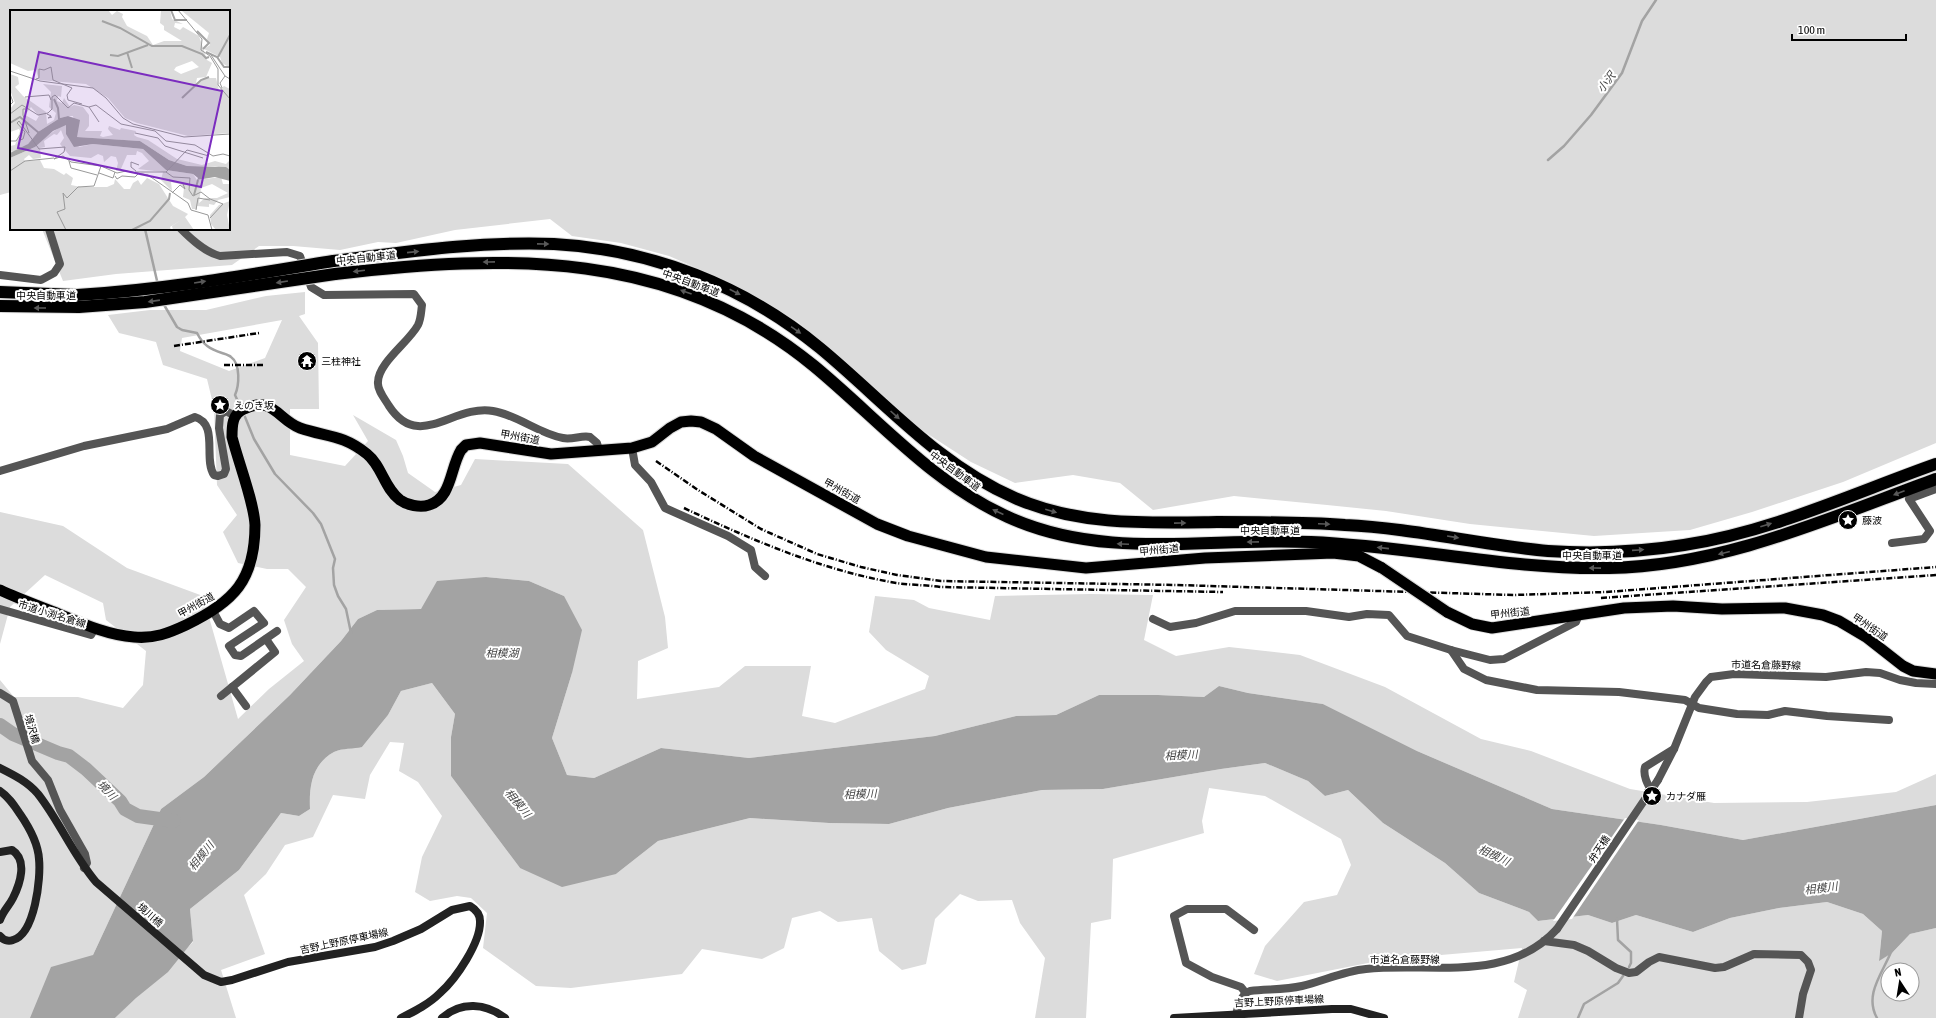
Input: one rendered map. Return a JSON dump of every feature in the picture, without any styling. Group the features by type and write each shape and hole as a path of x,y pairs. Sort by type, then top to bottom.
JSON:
{"highway":[{"name":"中央自動車道","path":"0,292 77,294 150,289 333,262 485,245 550,244 586,247 630,254 661,262 720,285 764,308 800,332 910,429 980,481 1016,499 1056,513 1113,522 1257,522 1381,527 1549,551 1614,552 1684,545 1744,532 1936,464"},
{"name":"中央自動車道","path":"0,306 79,307 144,302 335,274 396,267 470,262 508,262 568,266 622,274 664,285 707,300 747,319 788,345 818,369 900,444 950,484 991,509 1037,529 1088,541 1115,544 1311,542 1421,552 1536,566 1610,568 1680,562 1778,538 1936,479"},
{"name":"甲州街道","path":"0,590 95,628 134,637 167,634 213,611 224,603 241,583 254,552 253,514 232,437 232,424 241,412 254,405 263,405 280,412 298,427 341,438 352,444 376,462 388,486 398,499 404,503 420,506 434,503 446,491 461,450 473,443 551,454 632,448 652,442 670,428 681,422 691,420 701,422 716,429 774,467 877,524 908,536 986,557 1086,568 1205,558 1333,553 1359,556 1382,568 1447,612 1472,624 1492,628 1504,628 1579,614 1624,608 1673,606 1722,609 1785,608 1823,615 1853,628 1903,666 1919,672 1936,674"}],"main road":[{"path":"0,768 22,780 38,794 84,868"},
{"path":"0,791 6,795 15,806 31,832 38,850 40,867 32,915 24,932 12,941 6,940 0,936"},
{"path":"0,852 12,850 18,853 22,864 18,886 13,899 0,920"},
{"name":"境川橋","path":"84,868 96,882 191,964"},
{"name":"吉野上野原停車場線","path":"191,964 212,980 221,982 232,980 288,962 356,951 393,941 421,929 452,910 470,906 477,911 480,920 474,942 467,957 441,992 429,1002 401,1018"},
{"path":"442,1018 455,1009 473,1005 490,1008 505,1018"},
{"name":"吉野上野原停車場線","path":"1174,1018 1236,1014 1273,1015 1351,1009 1384,1018"}],"street":[{"path":"0,275 41,280 54,273 60,264 49,230"},
{"path":"182,230 196,243 220,256 287,252 300,256 311,287 324,295 414,294 422,305 418,325 385,365 378,382 379,389 394,413 409,425 424,427 471,411 493,410 511,415 564,439 590,437 597,443 599,450"},
{"path":"0,471 84,446 176,426 195,417 205,422 210,443 210,467 214,475 218,476 224,474 226,469 219,428 220,415 226,411 241,412"},
{"path":"632,448 635,466 651,482 666,508 728,536 751,550 755,567 765,576"},
{"path":"1892,543 1927,537 1930,531 1908,499 1936,489"},
{"name":"市道小渕名倉線","path":"0,609 44,621 82,634 91,635 95,628"},
{"path":"1153,619 1170,627 1196,623 1235,610 1306,611 1349,617 1367,614 1389,616 1407,636 1451,650 1490,660 1504,658 1576,622 1579,614"},
{"path":"213,611 220,624 229,628 254,611 264,623 229,646 235,655 241,656 277,631"},
{"path":"221,696 275,652 266,639"},
{"path":"1451,650 1464,669 1486,680 1537,690 1619,692 1686,700 1699,708 1737,714 1768,715 1785,711 1827,716 1889,720"},
{"name":"市道名倉藤野線","path":"1658,780 1674,749 1692,703 1711,677 1721,674 1826,677 1866,672 1880,673 1905,681 1936,684"},
{"path":"232,687 246,706"},
{"name":"境沢橋","path":"0,693 12,701 17,711 28,752 32,761 48,780 60,810 85,854 87,863 84,868"},
{"path":"1656,799 1646,781 1644,772 1645,767 1674,749"},
{"name":"弁天橋","path":"1556,929 1658,780"},
{"path":"1236,1014 1245,992 1241,987 1212,977 1186,963 1174,916 1187,909 1226,909 1254,930"},
{"name":"市道名倉藤野線","path":"1245,992 1292,988 1364,969 1476,968 1512,958 1544,941 1556,929"},
{"path":"1544,941 1574,945 1588,951 1616,968 1629,973 1636,972 1649,962 1659,957 1715,968 1724,967 1754,954 1798,954 1808,962 1811,970 1803,994 1799,1018"}],"shaded area":[{"path":"0,0 1936,0 1936,443 1843,482 1752,512 1690,530 1594,536 1470,524 1386,511 1234,496 1153,510 1120,483 1073,475 1015,483 971,462 917,427 798,322 761,299 727,281 669,256 621,243 572,236 550,219 455,230 396,243 378,242 340,250 293,246 259,246 232,265 116,274 63,281 42,230 230,230 230,10 10,10 10,192 0,195"},
{"path":"305,292 305,314 299,316 318,343 319,409 290,409 290,455 345,466 368,441 353,415 396,440 408,473 435,492 461,485 475,459 568,464 643,530 665,617 668,648 638,661 637,699 719,687 745,666 811,666 802,716 835,723 925,689 929,676 886,650 869,632 875,596 914,600 929,608 990,620 995,596 1090,594 1153,595 1144,640 1176,656 1229,647 1300,655 1385,687 1481,739 1531,751 1630,789 1714,803 1807,802 1896,792 1936,774 1936,805 1743,840 1661,825 1552,809 1417,751 1323,704 1248,693 1219,686 1204,697 1099,695 1056,715 1016,716 935,736 749,758 661,748 594,778 567,775 552,738 572,673 564,596 529,581 486,577 421,609 377,610 358,619 341,641 290,695 204,777 161,809 93,955 52,1018 0,1018 0,680 14,697 78,697 123,708 143,685 146,651 106,620 103,603 45,575 10,607 0,644 0,512 63,526 127,568 203,596 238,719 269,689 304,661 292,644 284,620 306,587 288,569 267,569 238,563 223,532 237,515 217,485 214,408 207,379 163,365 156,342 119,333 108,315 150,310 206,310 266,296","holes":["282,320 265,358 229,371 180,351 182,338"]},
{"path":"432,683 455,714 451,737 451,776 520,868 616,874 658,841 750,818 829,823 889,824 948,808 1042,790 1103,789 1265,763 1308,781 1325,796 1348,790 1383,823 1445,863 1479,893 1529,912 1538,921 1588,915 1612,923 1636,915 1693,932 1730,918 1779,908 1827,902 1863,914 1882,931 1879,960 1892,953 1910,934 1936,928 1936,1018 1518,1018 1527,990 1514,982 1522,948 1383,960 1277,981 1254,974 1265,946 1304,902 1337,895 1351,865 1341,839 1265,796 1209,788 1202,821 1204,833 1113,859 1111,919 1091,923 1086,1018 1035,1018 1045,958 1020,923 1012,900 978,901 960,894 935,919 926,964 902,970 879,951 872,918 838,922 820,911 792,918 784,948 762,959 702,949 682,974 571,988 536,986 483,948 487,913 471,898 457,896 430,901 415,892 422,857 442,816 418,782 399,771 404,743 390,742 370,775 365,799 333,795 313,837 285,845 266,874 244,895 265,954 221,970 236,1018 115,1018 193,942 190,909 239,870 281,813 299,816 310,809 311,784 316,769 321,763 334,752 362,747 388,715 401,691"}],"water":[{"name":"相模湖","path":"486,577 529,581 564,596 582,630 572,673 552,738 567,775 594,778 661,748 749,758 935,736 1016,716 1056,715 1099,695 1204,697 1219,686 1248,693 1323,704 1417,751 1552,809 1661,825 1743,840 1936,805 1936,928 1910,934 1892,953 1879,961 1882,931 1863,914 1827,902 1779,908 1730,918 1693,932 1636,915 1612,923 1588,915 1538,921 1529,912 1479,893 1445,863 1383,823 1348,790 1325,796 1308,781 1265,763 1103,789 1042,790 948,808 889,824 829,823 750,818 658,841 616,874 562,887 520,868 451,776 451,737 455,714 432,683 401,691 388,715 362,747 334,752 321,763 316,769 311,784 310,809 299,816 281,813 239,870 190,909 193,941 168,972 136,998 115,1018 30,1018 51,967 93,955 161,809 204,777 290,695 341,641 358,619 377,610 421,609 437,581"}],"pier":[{"path":"1625,818 1639,820 1572,919 1553,921"}],"waterway":[{"name":"小沢","path":"1548,160 1564,146 1591,115 1622,73 1642,21 1656,0"},
{"path":"145,230 158,285"},
{"path":"163,303 177,327 182,330 197,333 207,346 229,356 234,360 238,370 235,395 241,408"},
{"path":"243,412 254,439 275,474 313,513 321,524 335,559 333,568 334,585 338,596 346,609 351,633"},
{"name":"境川","path":"0,725 13,734 58,753 69,756 86,769 120,801 125,809 138,816 174,821"},
{"path":"1617,919 1618,940 1631,952 1631,963 1629,967"},
{"path":"1877,1018 1872,1001 1873,993 1879,976 1891,952"},
{"path":"1578,1018 1584,1004 1618,983 1623,976"}],"railway":[{"path":"174,346 259,333"},
{"path":"224,365 264,365"},
{"path":"656,461 698,490 761,529 817,554 861,567 897,575 941,581 1177,585 1514,595 1606,592 1936,567"},
{"path":"684,508 787,553 841,570 896,583 941,587 1223,592"},
{"path":"1601,598 1936,575"}],"place":[{"name":"三柱神社","path":"307,361"},
{"name":"えのき坂","path":"220,405"},
{"name":"藤波","path":"1848,520"},
{"name":"カナダ雁","path":"1652,796"}],"water label":[{"name":"相模川","path":"1181,755"},
{"name":"相模川","path":"860,794"},
{"name":"相模川","path":"518,803"},
{"name":"相模川","path":"1494,855"},
{"name":"相模川","path":"201,856"},
{"name":"相模川","path":"1821,888"}]}
